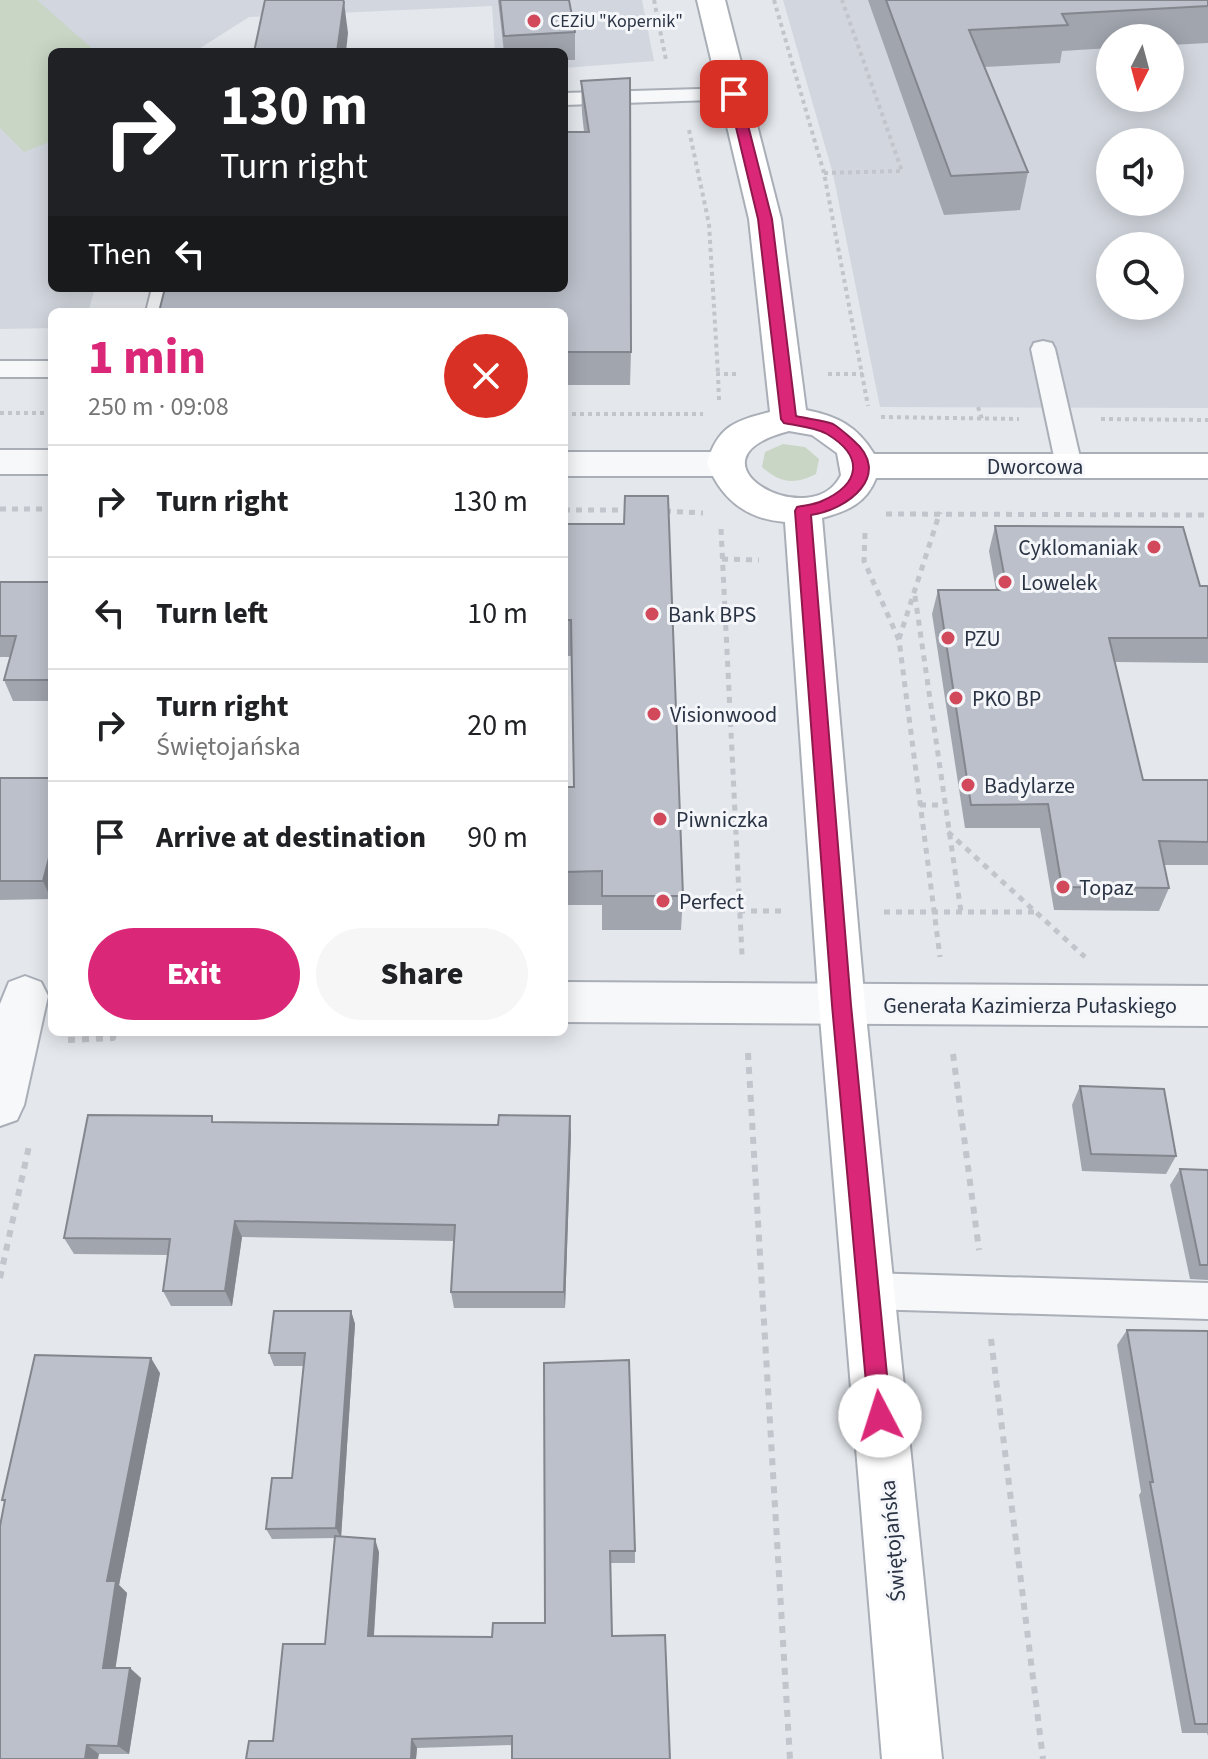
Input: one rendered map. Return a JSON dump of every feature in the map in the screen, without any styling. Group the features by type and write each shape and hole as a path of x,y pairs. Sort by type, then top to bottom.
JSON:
{"street":[{"path":"711,0 765,219 789,419"},
{"path":"789,419 830,428 857,451 860,479 852,491 822,508 803,511 780,510 740,493 729,479 724,464 727,450 743,433 768,422 789,419"},
{"path":"0,462 48,462"},
{"path":"568,464 724,464"},
{"name":"Dworcowa","path":"861,466 1208,466"},
{"name":"Świętojańska","path":"803,511 842,1005 912,1759"},
{"path":"0,1105 26,996"},
{"name":"Generała Kazimierza Pułaskiego","path":"568,1002 1208,1006"}],"lane":[{"path":"568,99 734,94"},
{"path":"1043,349 1069,466"},
{"path":"0,369 48,369"},
{"path":"868,1291 1208,1301"}],"path":[{"path":"654,0 667,62 677,76 682,95 709,224 718,374"},
{"path":"774,0 824,173 870,417 995,419"},
{"path":"824,173 902,171 842,0"},
{"path":"978,407 982,419"},
{"path":"0,413 48,413"},
{"path":"568,414 644,414"},
{"path":"0,509 48,509"},
{"path":"568,510 632,510"},
{"path":"659,510 699,511 712,517"},
{"path":"899,640 941,512"},
{"path":"880,514 1208,515"},
{"path":"872,524 864,534 864,561 899,640 941,969"},
{"path":"721,526 745,1004 790,1759"},
{"path":"915,596 961,912"},
{"path":"670,611 725,611"},
{"path":"920,805 944,805"},
{"path":"948,832 1090,961"},
{"path":"933,912 1036,912"},
{"path":"952,1048 1043,1759"},
{"path":"0,1278 30,1141"}],"shaded area":[{"path":"0,0 642,0 654,61 568,68 568,48 495,48 492,6 249,17 200,48 48,48 48,292 94,292 89,308 48,308 48,328 0,329"},
{"path":"783,0 1208,0 1208,408 880,407 833,174"}],"green space":[{"path":"0,0 37,0 91,48 48,48 48,143 24,152 0,128"},
{"path":"783,444 805,447 819,459 816,474 788,481 762,467 765,452"}],"building":[{"path":"265,0 343,0 338,48 255,48"},
{"name":"CEZiU \"Kopernik\"","path":"500,0 569,0 575,32 504,36"},
{"path":"886,0 1208,0 1208,6 1062,14 1068,25 969,30 1028,172 951,176"},
{"path":"630,78 631,352 568,352 568,308 160,308 164,292 568,292 568,132 589,132 581,81"},
{"path":"625,496 668,496 683,896 602,896 602,871 568,872 568,787 574,787 568,524 624,524"},
{"path":"995,526 1183,527 1200,586 1208,586 1208,638 1109,638 1143,780 1208,780 1208,842 1159,841 1169,888 1062,887 1048,804 971,805 938,590 1007,590"},
{"path":"0,582 48,582 48,680 4,680 16,636 0,636"},
{"path":"0,778 48,778 48,862 43,881 0,881"},
{"path":"1080,1086 1164,1089 1176,1156 1091,1154"},
{"path":"88,1115 212,1116 212,1122 498,1125 499,1115 570,1116 564,1292 451,1292 455,1225 235,1221 225,1291 163,1291 170,1239 64,1238"},
{"path":"1180,1169 1208,1170 1208,1265 1200,1265"},
{"path":"274,1311 351,1311 336,1528 266,1529 272,1478 292,1478 305,1353 269,1353"},
{"path":"1127,1330 1208,1331 1208,1724 1195,1724 1150,1482 1153,1482"},
{"path":"35,1355 151,1358 107,1581 116,1581 103,1668 130,1668 118,1746 87,1745 85,1759 0,1759 0,1526 5,1500 2,1500"},
{"path":"629,1360 635,1551 610,1551 612,1636 665,1635 670,1759 512,1759 512,1736 412,1739 411,1759 246,1759 249,1741 273,1741 283,1644 325,1644 335,1536 375,1539 368,1636 492,1637 493,1623 545,1623 544,1363"}],"place":[{"name":"CEZiU \"Kopernik\"","path":"534,21"},
{"name":"Cyklomaniak","path":"1154,547"},
{"name":"Lowelek","path":"1005,582"},
{"name":"Bank BPS","path":"652,614"},
{"name":"PZU","path":"948,638"},
{"name":"PKO BP","path":"956,698"},
{"name":"Visionwood","path":"654,714"},
{"name":"Badylarze","path":"968,785"},
{"name":"Piwniczka","path":"660,819"},
{"name":"Topaz","path":"1063,887"},
{"name":"Perfect","path":"663,901"}],"route":[{"path":"734,94 765,219 789,419 830,428 857,451 861,466 860,479 852,491 822,508 803,511 842,1005 880,1416"}]}
